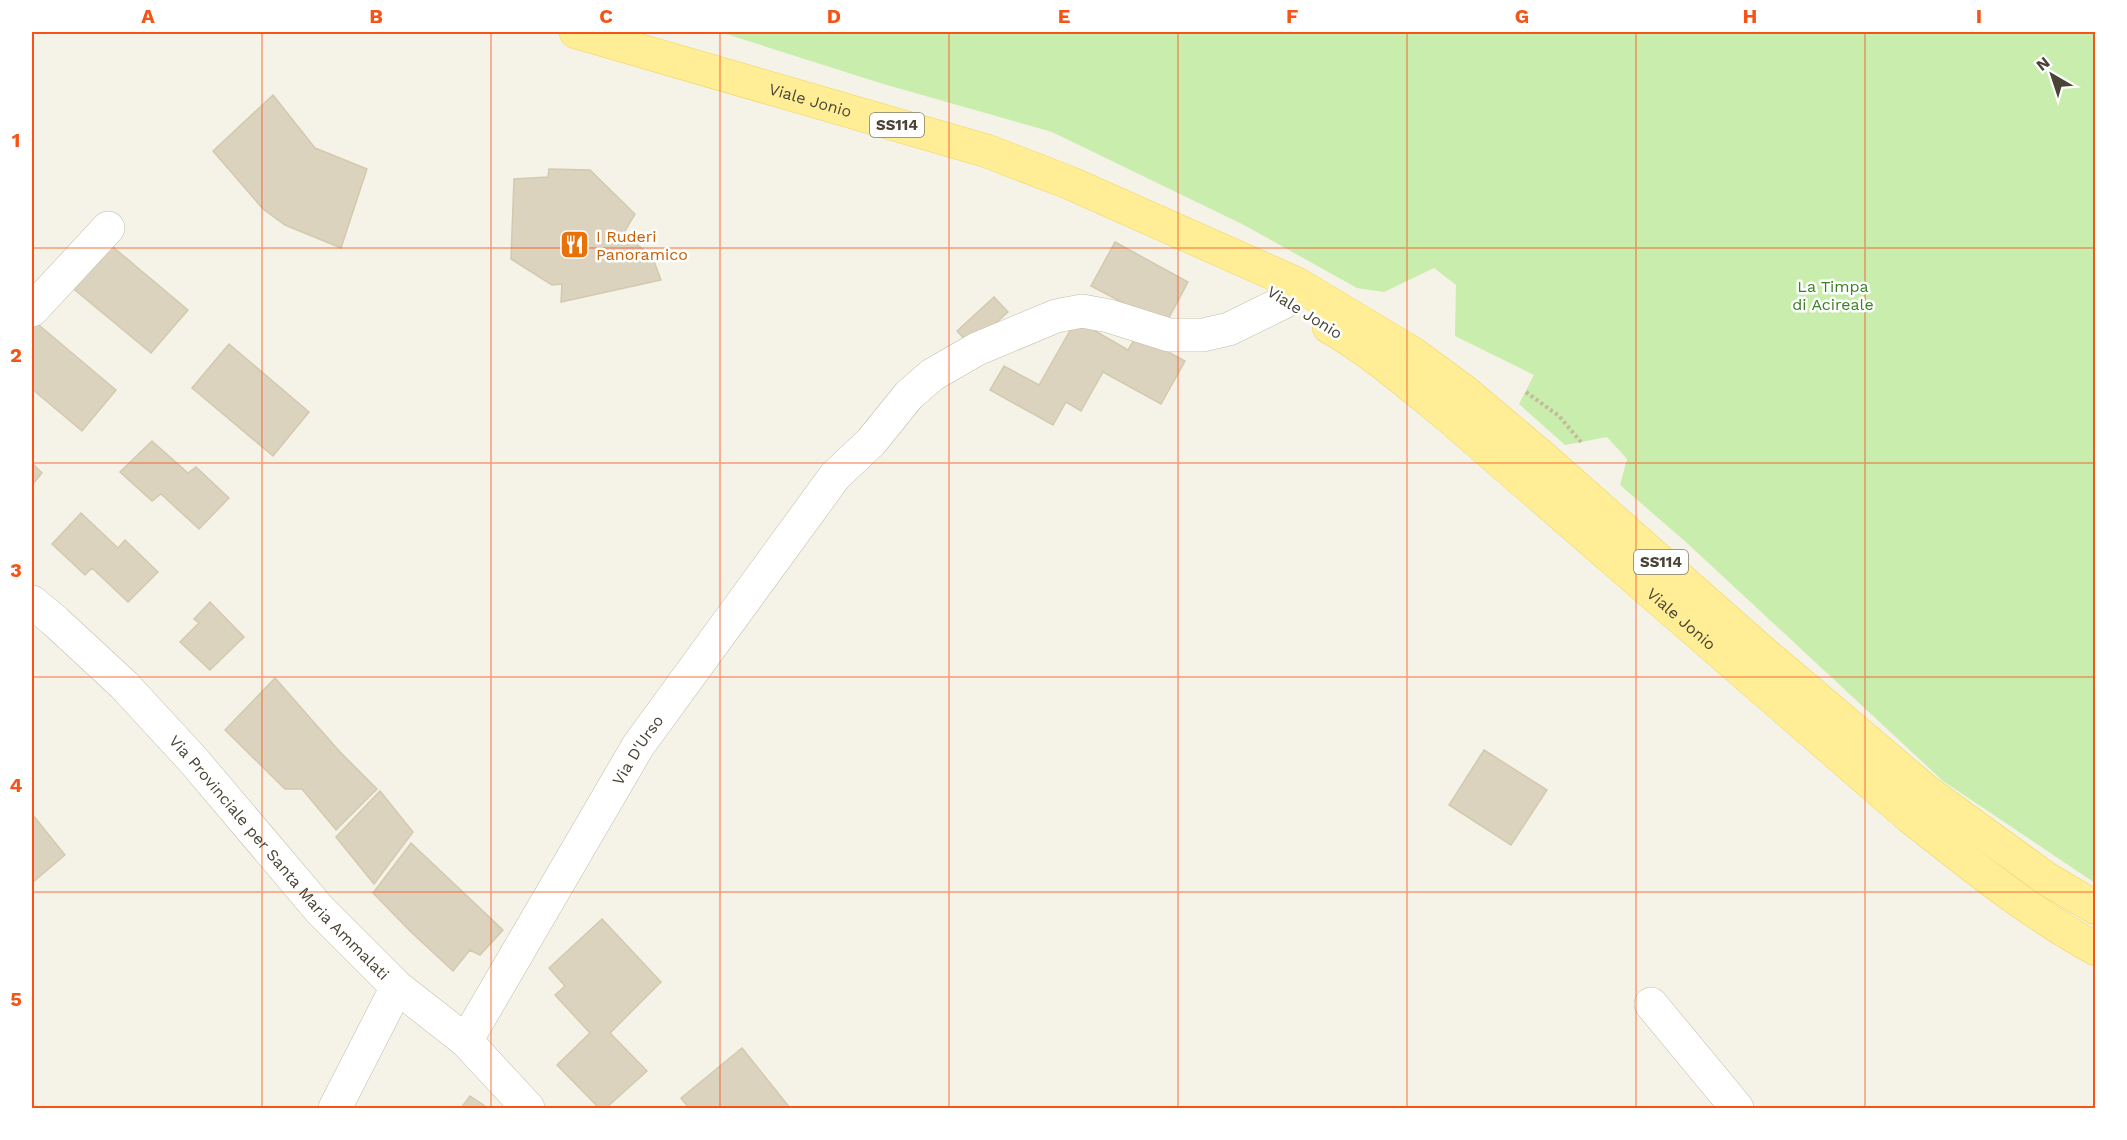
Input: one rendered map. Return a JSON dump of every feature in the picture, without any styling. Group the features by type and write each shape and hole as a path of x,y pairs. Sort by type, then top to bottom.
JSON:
{"main road":[{"name":"Viale Jonio","path":"576,32 987,152 1070,183 1297,284 1421,359 1465,392 1759,649 1926,791 2047,879 2096,908"},
{"name":"Viale Jonio","path":"1209,245 1284,302 1344,336 1396,374 1464,429 1909,816 2026,905 2096,949"},
{"name":"Viale Jonio","path":"1759,649 1850,746 1917,803 1990,861 2096,929"}],"street":[{"path":"32,310 108,228"},
{"name":"Via D'Urso","path":"466,1041 638,746 835,476 871,442 909,395 932,375 977,349 1056,316 1082,311 1109,316 1169,335 1203,335 1229,329 1284,302"},
{"name":"Via Provinciale per Santa Maria Ammalati","path":"32,602 124,685 194,761 320,910 397,987 466,1041 528,1108"},
{"path":"335,1108 397,987"},
{"path":"1651,1004 1737,1108"}],"path":[{"path":"1526,392 1559,416 1581,442"}],"green space":[{"name":"La Timpa di Acireale","path":"720,32 2095,32 2095,883 1943,781 1687,543 1620,485 1627,459 1607,437 1565,445 1519,404 1534,375 1455,336 1456,285 1434,268 1384,292 1357,288 1244,225 1052,132 880,83"}],"building":[{"path":"273,95 315,148 367,169 341,248 285,225 263,209 213,151"},
{"name":"I Ruderi Panoramico","path":"549,169 590,170 635,214 623,234 652,256 661,280 561,302 562,284 552,285 511,259 514,179 548,177"},
{"path":"107,242 188,310 151,353 70,286"},
{"path":"1115,242 1188,282 1165,325 1091,286"},
{"path":"994,297 1008,312 971,346 957,331"},
{"path":"1076,320 1128,350 1137,335 1185,361 1161,404 1103,372 1081,411 1066,402 1053,425 990,390 1004,366 1039,385"},
{"path":"34,321 116,390 82,431 32,389 32,323"},
{"path":"229,344 309,412 273,456 192,388"},
{"path":"152,441 188,473 196,467 229,498 199,529 161,494 152,501 120,472"},
{"path":"32,463 42,473 32,485"},
{"path":"81,513 118,548 125,540 158,572 128,602 92,568 85,575 52,544"},
{"path":"210,602 244,637 210,670 180,642 199,623 194,619"},
{"path":"275,678 340,752 377,789 336,830 302,789 285,789 225,730"},
{"path":"1484,750 1547,790 1511,845 1449,805"},
{"path":"380,791 413,832 374,884 336,837"},
{"path":"32,814 65,855 32,883"},
{"path":"411,843 503,930 480,955 470,950 453,971 373,893"},
{"path":"602,919 661,982 610,1033 647,1071 606,1108 599,1108 557,1065 590,1033 555,995 565,986 549,968"},
{"path":"742,1048 790,1108 689,1108 681,1098"},
{"path":"470,1096 488,1108 461,1108"}],"place":[{"name":"I Ruderi Panoramico","path":"575,245"}]}
